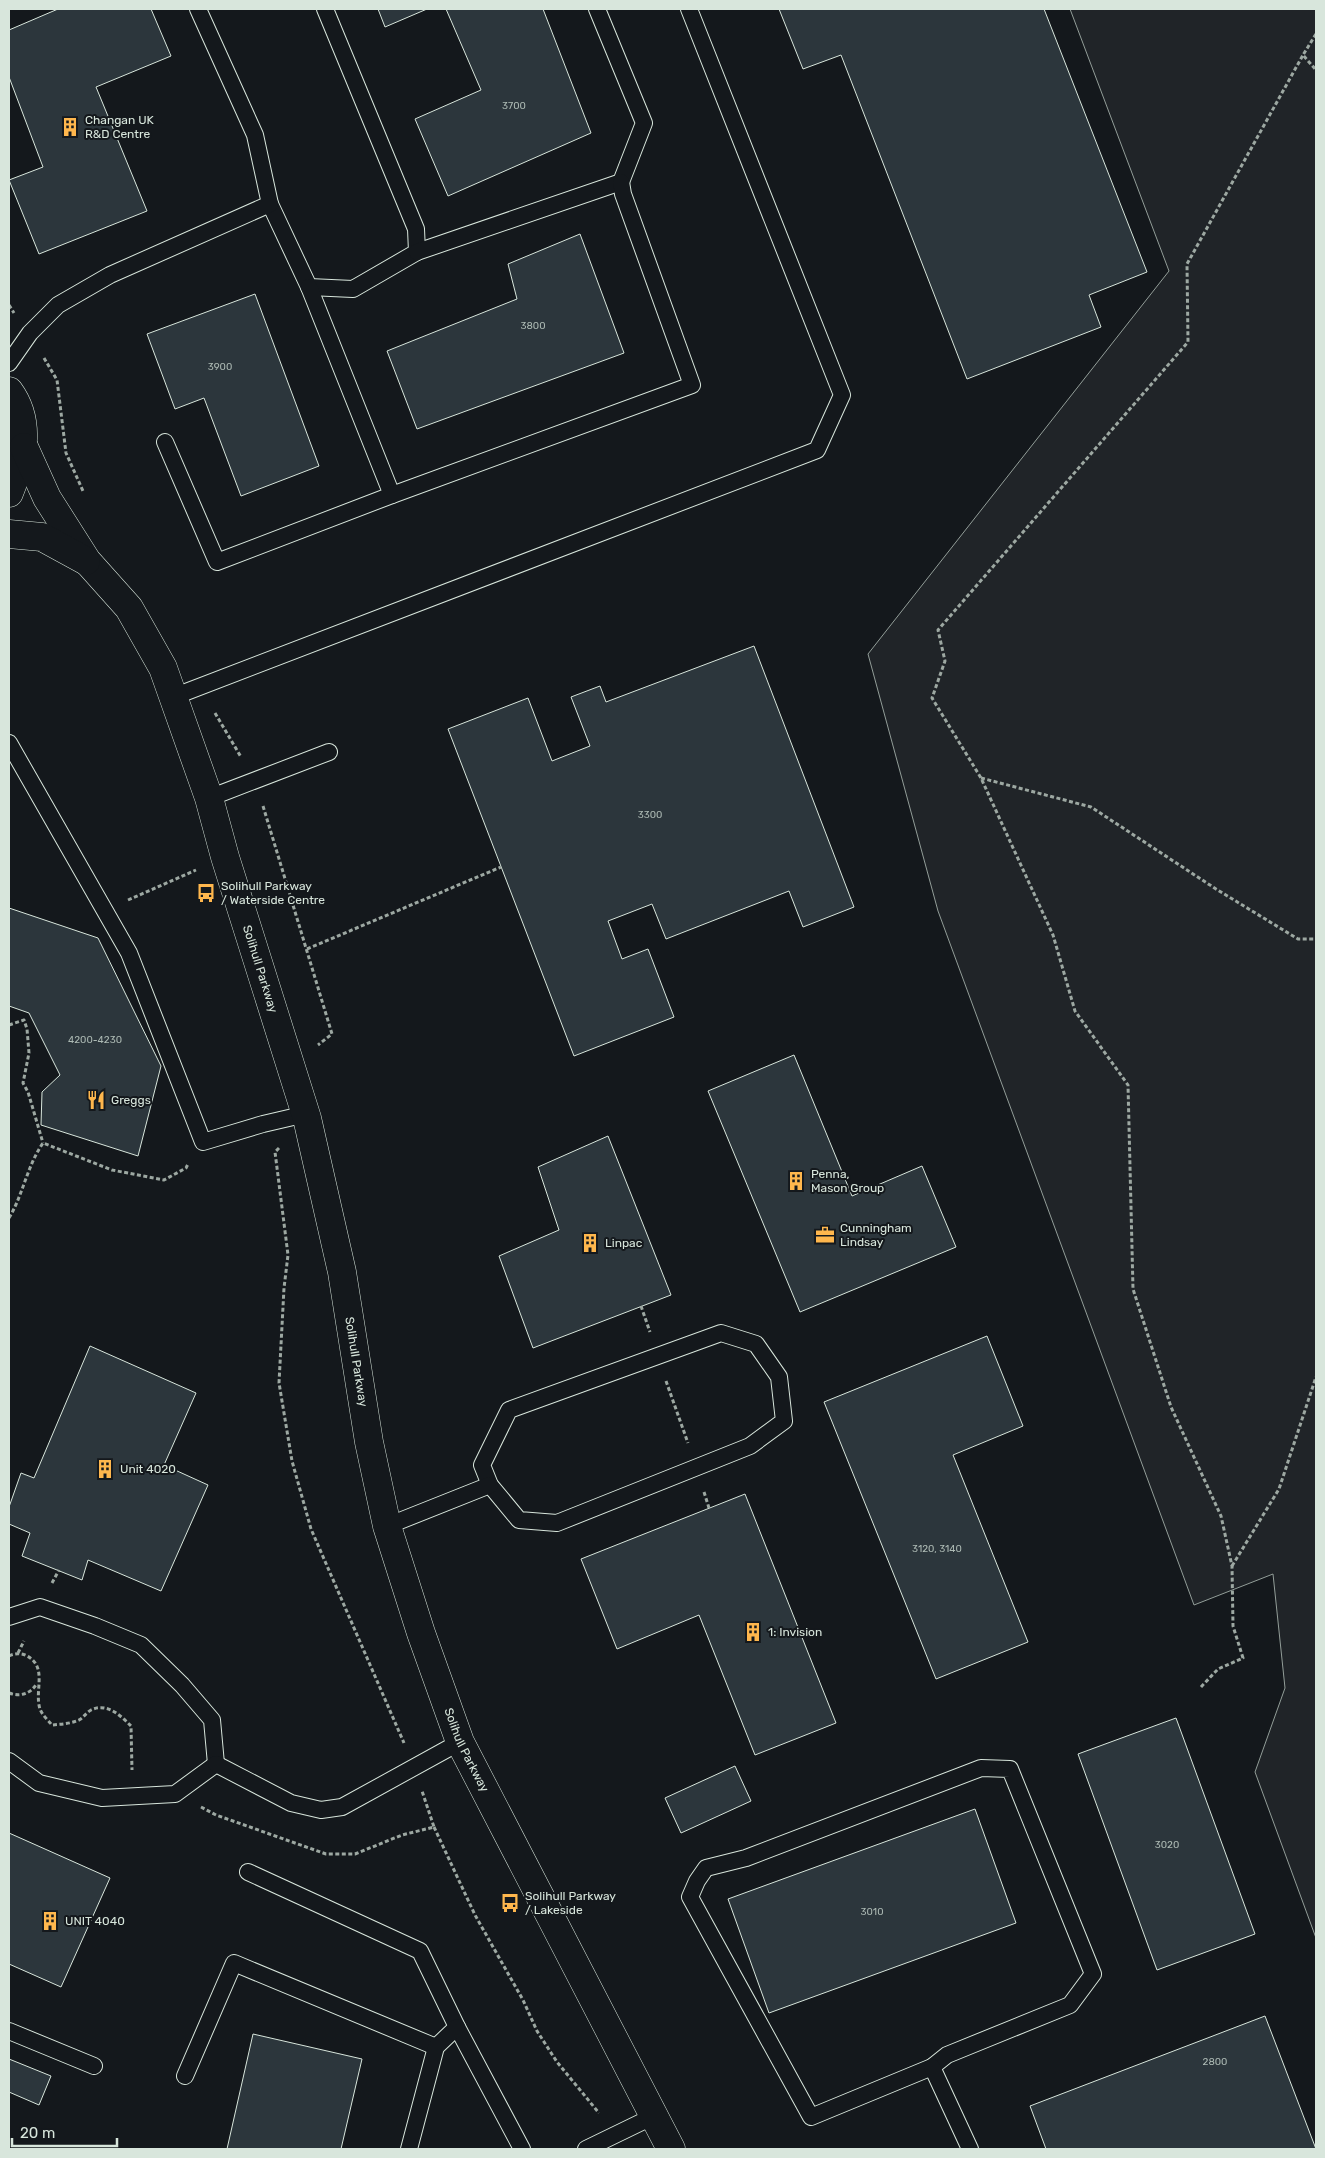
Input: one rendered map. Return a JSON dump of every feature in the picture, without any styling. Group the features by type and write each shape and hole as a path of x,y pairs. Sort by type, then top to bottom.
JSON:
{"street":[{"path":"9,391 22,423 24,447 19,471 9,493"},
{"path":"24,447 48,498 87,562"},
{"path":"9,534 42,537 87,562"},
{"name":"Solihull Parkway","path":"87,562 129,608 163,668 209,798 225,857 306,1116 342,1272 369,1442 387,1526 420,1633 460,1742 671,2149"}],"lane":[{"path":"198,9 255,135 270,204 309,287 392,494"},
{"path":"325,9 416,229 417,252"},
{"path":"165,442 216,562 392,494 692,385 623,194 621,182 644,123 597,9"},
{"path":"173,697 817,450 842,395 689,9"},
{"path":"309,287 353,289 417,252 621,182"},
{"path":"9,363 30,333 58,305 110,276 270,204"},
{"path":"9,743 129,953 203,1142 263,1124 306,1116"},
{"path":"209,798 329,752"},
{"path":"721,1333 756,1344 779,1378 784,1421 750,1446 557,1523 519,1520 490,1485 482,1465 509,1410 658,1356 721,1333"},
{"path":"387,1526 490,1485"},
{"path":"9,1617 40,1607 95,1626 141,1645 182,1685 212,1720 216,1764"},
{"path":"216,1764 291,1803 321,1810 342,1807 460,1742"},
{"path":"9,1761 39,1783 102,1798 174,1794 216,1764"},
{"path":"981,1768 1010,1769 1093,1974 1070,2005 947,2055 932,2067 811,2117 690,1898 696,1882 706,1868 746,1858 981,1768"},
{"path":"248,1872 420,1951 457,2027 522,2149"},
{"path":"185,2076 234,1963 436,2047"},
{"path":"409,2149 436,2047 457,2027"},
{"path":"9,2031 94,2066"},
{"path":"932,2067 970,2149"},
{"path":"586,2149 654,2116"}],"path":[{"path":"1201,1687 1218,1669 1243,1658 1233,1626 1232,1566 1221,1516 1171,1408 1133,1288 1128,1084 1075,1011 1053,934 981,778 932,698 945,661 938,630 1188,342 1187,264 1303,54 1316,34"},
{"path":"1303,54 1316,70"},
{"path":"981,778 1091,807 1216,889 1298,939 1316,939"},
{"path":"105,910 225,857"},
{"path":"307,949 501,867"},
{"path":"9,1024 24,1020 27,1029 29,1053 24,1084 43,1143 34,1157 15,1208 9,1218"},
{"path":"306,1116 275,1152 288,1255 282,1308 279,1384 292,1461 311,1530 414,1767 434,1827 475,1915 523,2000 537,2031 557,2062 616,2134"},
{"path":"43,1143 112,1170 164,1180 186,1168 203,1142"},
{"path":"641,1306 709,1508"},
{"path":"1232,1566 1278,1489 1316,1377"},
{"path":"9,1656 25,1654 34,1660 40,1674 30,1691 23,1695 9,1692"},
{"path":"38,1680 40,1711 52,1725 78,1720 92,1710 106,1709 119,1713 131,1726 132,1796"},
{"path":"174,1794 216,1815 326,1854 355,1854 402,1835 434,1827"}],"shaded area":[{"path":"1070,9 1316,9 1316,1938 1255,1772 1285,1688 1273,1574 1194,1605 938,911 868,654 1169,271"}],"building":[{"name":"Changan UK R&D Centre","path":"58,9 151,9 171,56 96,87 147,211 39,254 9,180 43,167 9,77 9,30"},
{"path":"378,9 427,9 385,27"},
{"path":"446,9 543,9 591,133 448,196 415,119 481,90"},
{"path":"779,9 1044,9 1147,272 1089,295 1101,327 967,379 841,55 803,69"},
{"path":"580,234 624,353 417,429 387,351 517,299 508,264"},
{"path":"255,294 319,466 241,496 204,398 175,409 147,334"},
{"path":"754,646 854,907 803,927 789,891 666,939 652,904 608,921 622,959 648,949 674,1017 574,1056 448,729 528,698 552,761 590,746 571,697 600,686 606,702"},
{"path":"9,908 98,938 161,1066 138,1156 41,1125 42,1092 60,1075 29,1013 9,1006"},
{"name":"Penna, Mason Group","path":"794,1055 852,1196 922,1166 956,1247 800,1312 708,1091"},
{"name":"Linpac","path":"608,1136 671,1295 533,1348 499,1256 559,1230 538,1167"},
{"path":"987,1336 1023,1426 953,1455 1028,1642 936,1679 824,1402"},
{"name":"Unit 4020","path":"90,1346 196,1393 164,1465 208,1485 161,1591 88,1560 82,1580 22,1556 30,1533 9,1524 9,1507 21,1473 34,1478"},
{"name":"1: Invision","path":"745,1494 836,1723 755,1755 699,1615 617,1649 581,1559"},
{"path":"1176,1718 1255,1934 1157,1970 1078,1754"},
{"path":"735,1766 751,1801 681,1833 665,1798"},
{"path":"975,1809 1016,1923 769,2013 728,1899"},
{"name":"UNIT 4040","path":"9,1833 110,1878 61,1987 9,1964"},
{"path":"1265,2016 1316,2149 1046,2149 1030,2106"},
{"path":"253,2034 362,2059 341,2149 227,2149"},
{"path":"9,2059 51,2076 39,2105 9,2092"}],"place":[{"name":"Changan UK R&D Centre","path":"70,127"},
{"name":"Solihull Parkway / Waterside Centre","path":"206,893"},
{"name":"Greggs","path":"96,1100"},
{"name":"Penna, Mason Group","path":"796,1181"},
{"name":"Cunningham Lindsay","path":"825,1235"},
{"name":"Linpac","path":"590,1243"},
{"name":"Unit 4020","path":"105,1469"},
{"name":"1: Invision","path":"753,1632"},
{"name":"Solihull Parkway / Lakeside","path":"510,1903"},
{"name":"UNIT 4040","path":"50,1921"}]}
